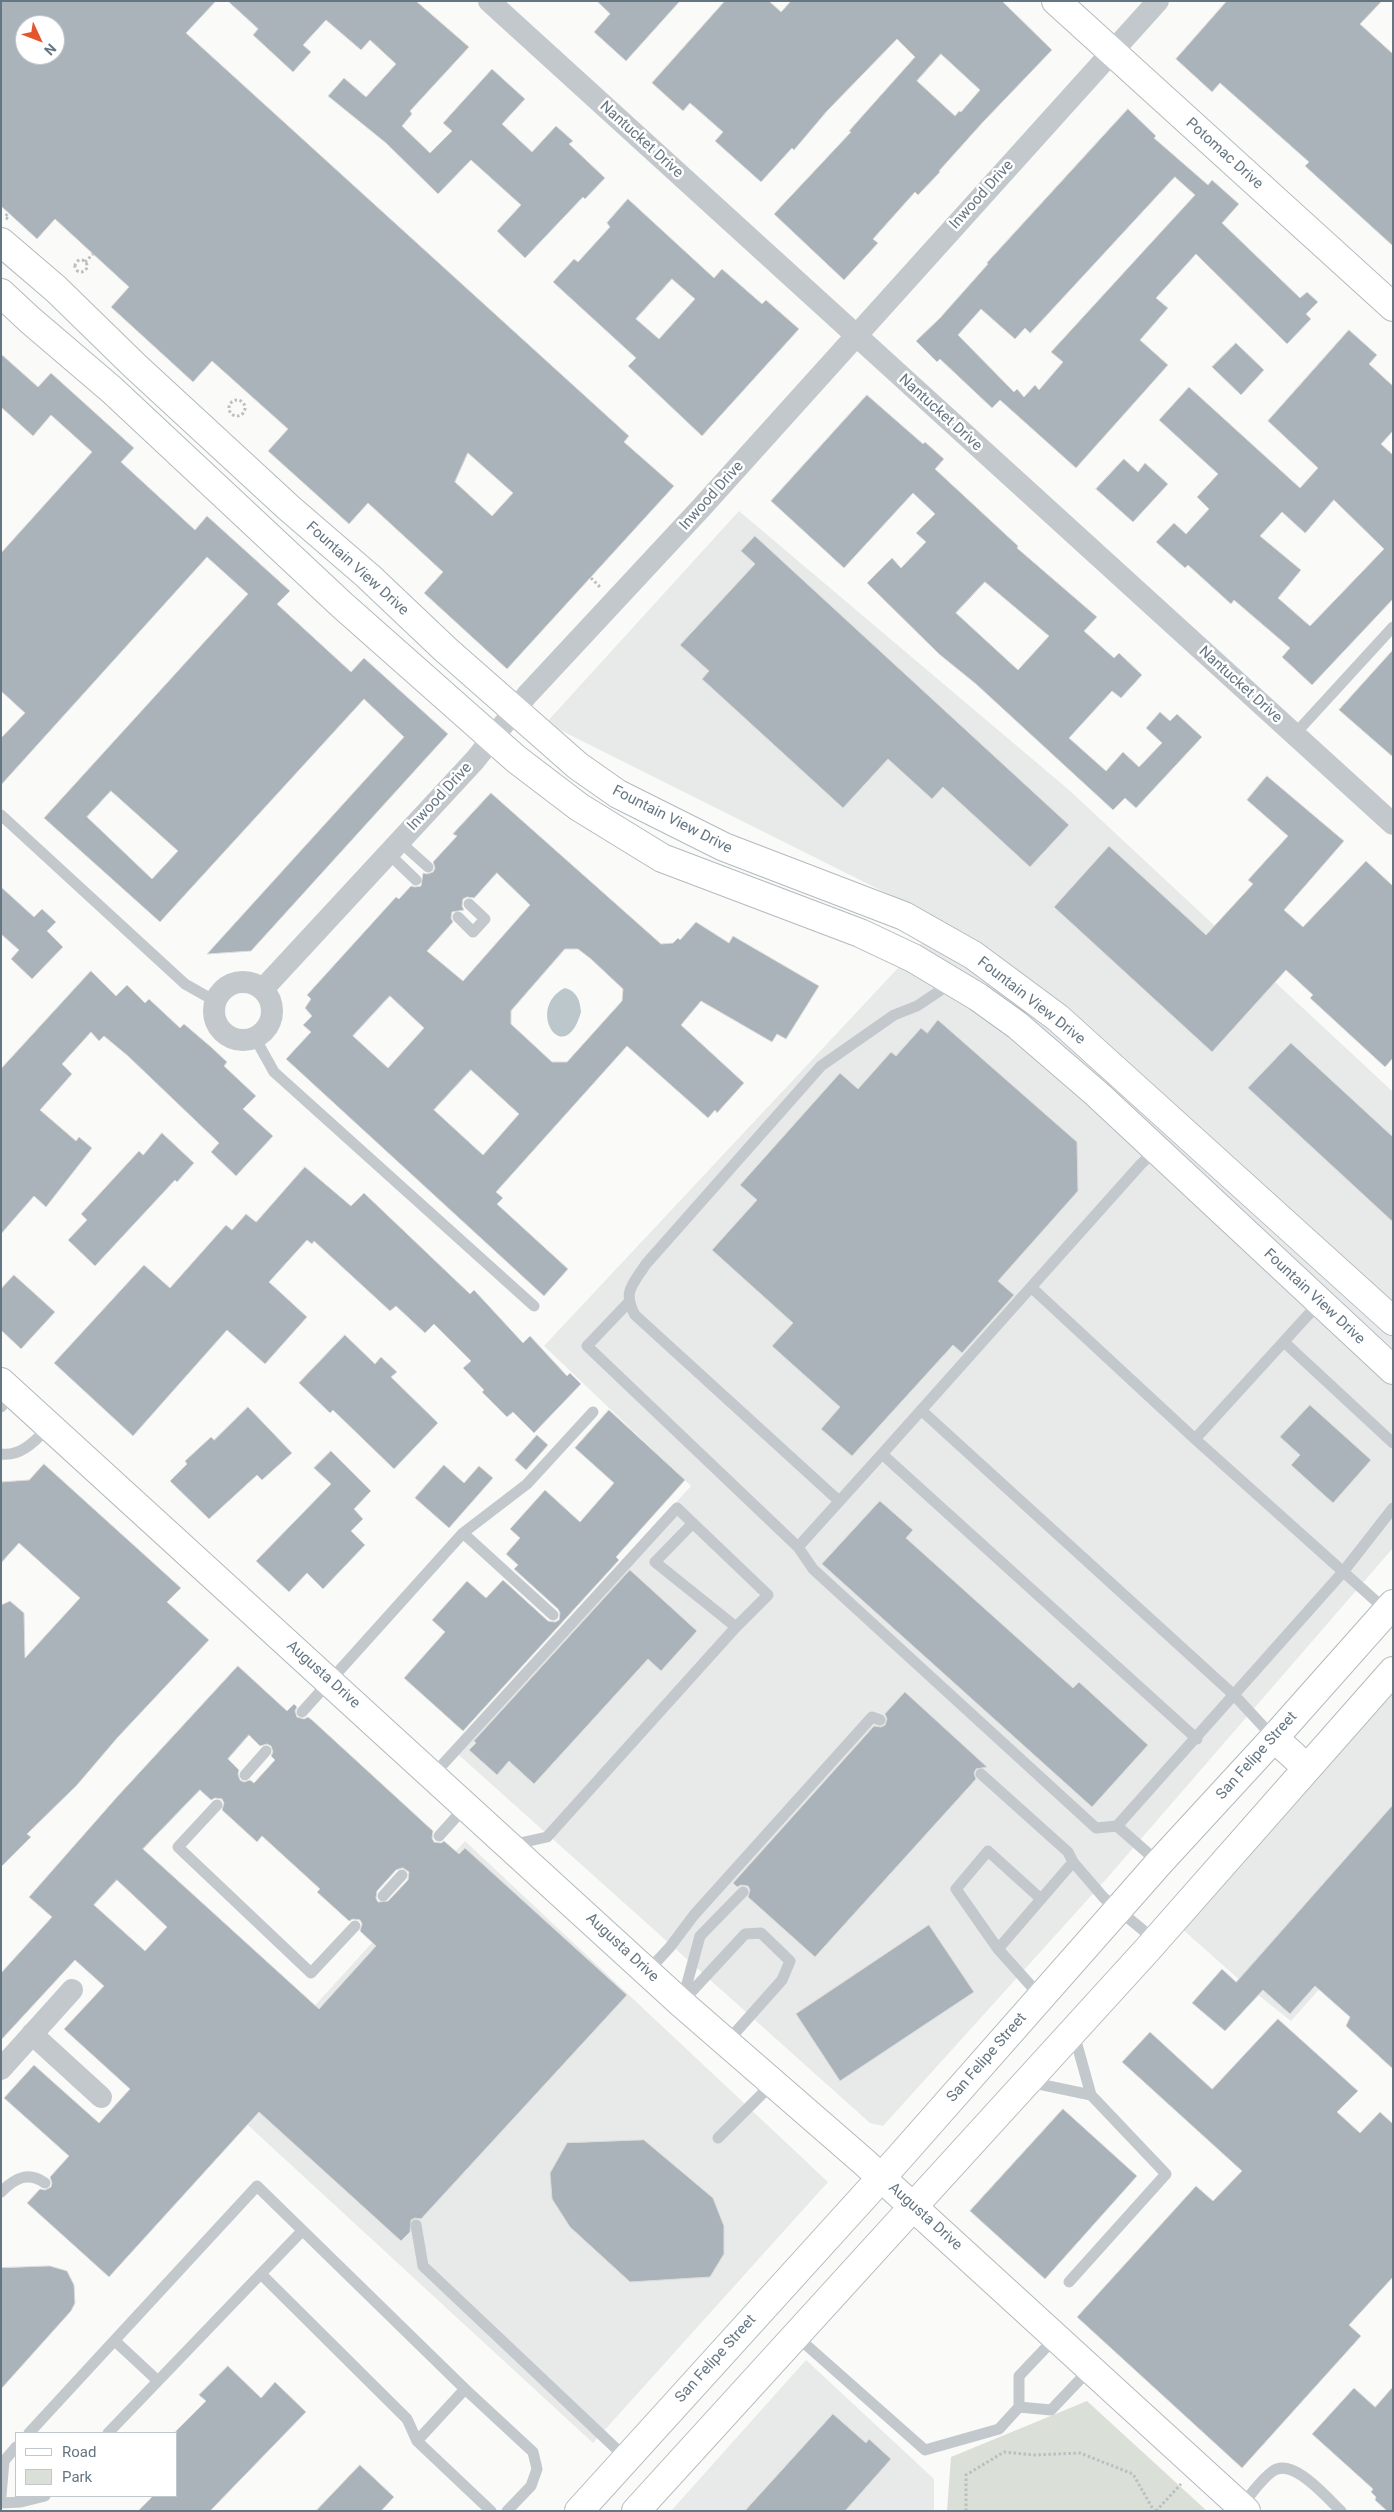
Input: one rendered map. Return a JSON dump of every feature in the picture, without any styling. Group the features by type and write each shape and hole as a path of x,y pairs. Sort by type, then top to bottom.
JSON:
{"main road":[{"name":"Potomac Drive","path":"1056,1 1393,306"},
{"name":"Fountain View Drive","path":"1,242 56,289 135,366 289,508 368,576 514,711 578,766 618,794 724,847 798,877 842,891 904,916 973,955 1058,1018 1393,1321"},
{"name":"Fountain View Drive","path":"1,293 112,390 342,605 492,737 579,807 662,858 843,926 913,958 978,996 1018,1024 1158,1149 1319,1303 1393,1370"},
{"path":"112,390 135,366"},
{"path":"267,533 289,508"},
{"path":"789,906 798,877"},
{"path":"952,982 973,955"},
{"name":"Augusta Drive","path":"5,1394 50,1426 681,2003 881,2178 1244,2508"},
{"name":"San Felipe Street","path":"579,2511 881,2178 1159,1863 1274,1738 1390,1607"},
{"path":"636,2511 1156,1940 1393,1671"},
{"path":"1274,1738 1307,1768"},
{"path":"626,2458 657,2488"}],"street":[{"name":"Nantucket Drive","path":"489,1 1393,824"},
{"name":"Inwood Drive","path":"263,989 475,760 514,711 702,508 1158,1"},
{"path":"235,982 254,983 263,989 272,1005 269,1025 255,1038 245,1040 226,1036 214,1020 215,1001 219,992 235,982"},
{"path":"1,2069 72,1990"},
{"path":"32,2034 102,2097"}],"lane":[{"path":"1294,735 1393,627"},
{"path":"1,815 185,984 215,1001"},
{"path":"393,847 428,867"},
{"path":"393,847 416,880"},
{"path":"458,917 473,932 485,919 469,904"},
{"path":"839,1501 635,1316 628,1303 629,1290 646,1264 822,1066 894,1015 917,1006 952,982"},
{"path":"255,1038 274,1072 534,1306"},
{"path":"798,1547 1141,1164 1158,1149"},
{"path":"1031,1287 1195,1439 1343,1572 1390,1607"},
{"path":"628,1303 587,1346 798,1547 813,1569 1096,1828 1117,1826 1197,1739 1343,1572 1393,1508"},
{"path":"1195,1439 1319,1303"},
{"path":"1284,1342 1393,1443"},
{"path":"921,1410 1235,1696 1274,1738"},
{"path":"302,1712 463,1533 527,1484 593,1412"},
{"path":"1,1454 10,1456 29,1447 50,1426"},
{"path":"882,1454 1197,1739"},
{"path":"433,1776 671,1514 679,1508 768,1595 736,1627 547,1837 509,1845"},
{"path":"693,1523 655,1562 736,1627"},
{"path":"463,1533 553,1615"},
{"path":"647,1972 670,1948 694,1915 872,1717 880,1720"},
{"path":"244,1775 266,1751"},
{"path":"980,1774 1068,1852 1073,1862 1118,1910 1156,1940"},
{"path":"217,1805 178,1847 311,1973 355,1926"},
{"path":"438,1836 466,1806"},
{"path":"1117,1826 1159,1863"},
{"path":"1041,1899 988,1851 956,1888 998,1949 1041,1997"},
{"path":"998,1949 1073,1862"},
{"path":"383,1896 402,1875"},
{"path":"681,2003 700,1936 743,1892"},
{"path":"681,2003 745,1934 761,1933 790,1961 782,1980 726,2042"},
{"path":"1069,2282 1166,2174 1090,2095 1073,2031"},
{"path":"1026,2082 1090,2095"},
{"path":"718,2138 772,2084"},
{"path":"1,2192 13,2181 27,2176 37,2178 45,2183"},
{"path":"30,2432 257,2186 465,2389 533,2452 537,2469 531,2486 507,2511"},
{"path":"416,2225 423,2266 626,2458"},
{"path":"109,2432 302,2231"},
{"path":"261,2274 407,2419 417,2441 490,2511"},
{"path":"795,2335 925,2450 998,2430 1018,2407 1019,2376 1056,2337"},
{"path":"115,2341 158,2381"},
{"path":"1018,2407 1052,2410 1090,2369"},
{"path":"417,2441 465,2389"},
{"path":"1,2496 4,2461 15,2448"},
{"path":"1244,2508 1274,2470 1288,2468 1304,2476 1341,2511"},
{"path":"1,2503 21,2502 41,2497"}],"path":[{"path":"85,262 93,254"},
{"path":"81,260 85,262 88,264 86,270 76,272 76,262 81,260"},
{"path":"237,401 242,402 245,409 243,414 232,416 230,411 231,404 237,401"},
{"path":"966,2511 966,2475 1004,2452 1034,2455 1080,2453 1133,2474 1155,2511 1181,2484"}],"shaded area":[{"path":"739,511 1069,790 1393,1092 1393,1548 1108,1877 883,2126 870,2123 451,1748 691,1486 544,1346 942,921 546,723"},
{"path":"565,988 572,991 577,997 581,1012 574,1029 566,1036 558,1036 551,1030 548,1020 548,1008 553,997"},
{"path":"1393,1685 1393,1906 1291,2021 1243,1983 1181,1928"},
{"path":"465,1841 828,2182 593,2443 225,2104"},
{"path":"806,2360 934,2479 934,2511 671,2511"}],"green space":[{"path":"1087,2401 1207,2511 947,2511 951,2457"}],"building":[{"path":"1,1 216,1 186,33 629,436 624,442 674,486 507,669 424,593 443,572 368,503 349,524 268,451 288,429 212,361 193,382 111,307 129,287 55,219 37,239 1,206","holes":["468,453 513,493 492,516 455,482"]},
{"path":"228,1 416,1 469,47 410,111 412,114 402,126 430,153 452,131 443,123 492,69 525,99 502,124 532,152 556,126 573,141 569,144 605,178 585,199 583,197 525,258 497,231 521,205 471,160 438,194 386,143 328,96 344,78 366,97 396,64 370,40 361,50 326,20 303,45 311,52 293,72 253,35 258,29"},
{"path":"597,1 680,1 626,61 594,32 610,14"},
{"path":"725,1 769,1 781,12 791,1 1002,1 1052,50 983,122 918,195 915,192 873,239 878,243 844,280 774,214 851,132 849,131 915,57 897,39 827,111 794,150 792,148 761,182 715,141 723,132 690,103 683,111 652,83","holes":["941,54 980,90 961,112 959,111 955,116 917,81"]},
{"path":"1227,1 1382,1 1360,24 1393,54 1393,246 1305,166 1309,162 1220,83 1212,92 1176,59"},
{"path":"1128,109 1156,136 1154,138 1208,185 1212,180 1239,204 1222,223 1300,298 1307,292 1318,302 1306,314 1311,319 1287,344 1196,254 1156,298 1168,308 1140,340 1168,365 1076,468 1000,400 992,408 940,359 937,362 916,341 940,318 987,263","holes":["1175,177 1195,195 1051,352 1063,362 1039,390 1035,385 1024,397 1017,389 1014,392 958,335 981,309 1015,339 1025,328 1030,333"]},
{"path":"628,199 714,278 722,269 762,304 766,300 799,329 702,436 628,366 636,358 553,282 574,259 578,262 610,227 607,223","holes":["672,279 695,299 659,339 636,319"]},
{"path":"1349,330 1377,355 1369,364 1393,386 1393,431 1381,444 1393,455 1393,599 1312,685 1282,657 1290,648 1234,600 1231,604 1188,565 1185,568 1156,542 1174,523 1186,534 1209,509 1197,497 1218,474 1159,420 1189,387 1300,488 1318,468 1268,421","holes":["1334,500 1384,549 1310,626 1278,598 1301,570 1260,536 1282,512 1305,533"]},
{"path":"1236,343 1264,370 1241,395 1212,367"},
{"path":"1,354 38,387 51,373 134,448 121,462 195,530 207,516 290,591 277,604 351,672 364,658 448,734 251,951 207,954 404,737 364,699 160,922 44,818 248,594 207,557 1,785 1,738 25,713 1,691 1,553 92,452 51,415 33,436 1,407","holes":["111,791 178,851 152,879 87,817"]},
{"path":"867,395 923,444 925,442 944,459 935,469 1018,546 1017,548 1097,617 1084,631 1114,658 1119,653 1142,675 1121,698 1112,691 1069,738 1106,771 1123,752 1139,767 1162,743 1146,728 1160,712 1170,721 1177,714 1202,737 1136,808 1125,798 1113,810 976,684 939,654 867,583 892,558 901,568 926,542 916,533 935,514 913,493 844,568 771,501","holes":["985,582 1049,636 1018,670 956,613"]},
{"path":"1124,459 1138,472 1145,463 1168,484 1133,522 1096,489"},
{"path":"755,536 1069,825 1030,867 943,787 932,799 888,759 843,808 702,679 709,671 680,645 755,564 741,551"},
{"path":"1393,650 1393,757 1339,710"},
{"path":"1267,776 1344,841 1284,910 1303,927 1366,861 1393,886 1393,1058 1385,1067 1310,998 1313,995 1286,970 1212,1052 1054,907 1109,846 1206,935 1253,884 1248,880 1288,836 1247,800"},
{"path":"491,793 661,944 673,943 678,938 680,940 696,922 729,943 733,936 819,986 786,1039 777,1034 772,1042 701,1001 681,1025 744,1083 717,1113 715,1110 708,1118 627,1046 496,1192 503,1198 497,1204 568,1269 544,1296 286,1059 311,1032 303,1025 312,1016 305,1008 311,999 307,995 396,897 399,899 411,886 421,886 423,873 433,872 435,868 433,862 457,836 453,834","holes":["497,873 530,905 463,981 427,951 453,922 451,918 452,912 464,910 462,906 463,899 467,897 474,898","565,949 578,949 623,989 622,1001 567,1062 552,1062 511,1024 511,1011","390,996 424,1028 388,1068 353,1036","471,1070 519,1114 483,1155 434,1110"]},
{"path":"1,887 34,917 42,909 56,922 47,931 63,947 32,979 11,959 19,950 1,934"},
{"path":"91,971 116,996 127,985 145,1003 149,999 180,1028 184,1024 211,1047 227,1062 224,1066 256,1096 243,1109 273,1136 236,1176 211,1152 219,1143 128,1056 104,1036 99,1041 91,1032 62,1064 72,1074 40,1110 76,1141 79,1137 92,1148 46,1207 34,1196 1,1234 1,1069"},
{"path":"938,1020 1077,1142 1078,1191 998,1281 1014,1295 962,1353 953,1345 852,1456 821,1429 840,1407 772,1346 793,1323 712,1250 757,1200 740,1185 840,1073 858,1089 891,1052 896,1056 921,1028 927,1033"},
{"path":"1291,1043 1393,1137 1393,1222 1248,1088"},
{"path":"162,1133 194,1163 177,1182 175,1180 95,1266 68,1240 87,1220 81,1214 139,1151 143,1155"},
{"path":"305,1167 351,1206 364,1193 470,1294 474,1290 523,1343 530,1336 567,1376 570,1373 581,1384 534,1433 513,1412 507,1417 482,1392 484,1390 463,1368 471,1361 434,1324 425,1333 396,1306 390,1311 314,1241 312,1244 307,1240 269,1282 307,1317 265,1364 227,1330 133,1436 54,1363 144,1265 170,1288 226,1225 232,1230 246,1214 256,1222"},
{"path":"14,1275 55,1312 21,1349 1,1330 1,1289"},
{"path":"345,1335 375,1364 381,1357 397,1372 391,1377 438,1423 394,1469 333,1410 330,1413 299,1383"},
{"path":"1310,1405 1371,1460 1333,1503 1291,1465 1300,1455 1280,1437"},
{"path":"248,1407 292,1453 262,1480 257,1475 209,1519 170,1481 187,1464 185,1461 211,1437 214,1440"},
{"path":"609,1410 685,1480 616,1557 619,1560 463,1731 404,1678 445,1632 432,1620 467,1581 486,1598 503,1580 548,1621 555,1622 559,1620 560,1613 558,1609 514,1569 518,1565 506,1554 520,1538 510,1529 545,1490 580,1522 614,1483 575,1448"},
{"path":"537,1435 548,1445 526,1470 515,1460"},
{"path":"331,1451 371,1491 354,1509 363,1519 351,1531 365,1545 323,1589 307,1573 289,1592 256,1561 331,1484 314,1468"},
{"path":"44,1464 181,1588 167,1602 209,1640 118,1737 77,1785 27,1834 31,1837 1,1867 1,1605 10,1601 24,1613 25,1658 80,1598 19,1543 1,1563 1,1482 29,1480"},
{"path":"444,1465 464,1483 479,1466 493,1478 449,1528 415,1498"},
{"path":"880,1501 913,1530 906,1538 1073,1688 1079,1682 1148,1745 1092,1807 822,1564"},
{"path":"630,1570 697,1631 661,1671 648,1659 534,1784 509,1761 497,1775 469,1750 476,1743 474,1741"},
{"path":"238,1666 287,1711 294,1704 297,1707 295,1711 297,1717 304,1719 308,1717 312,1720 433,1831 432,1838 434,1842 441,1843 444,1841 459,1854 465,1848 627,1995 421,2219 415,2218 411,2220 410,2232 401,2241 259,2112 109,2277 27,2203 40,2189 45,2190 51,2187 50,2177 69,2156 4,2098 34,2065 99,2123 130,2089 64,2029 104,1986 75,1960 1,2040 1,1973 52,1917 29,1897 117,1797","holes":["249,1735 260,1746 267,1744 271,1746 273,1752 271,1756 275,1760 254,1783 250,1780 244,1782 240,1780 239,1770 228,1759","200,1790 211,1800 215,1798 222,1799 224,1803 222,1810 257,1842 262,1836 320,1889 317,1892 349,1921 353,1919 360,1920 362,1924 360,1931 376,1946 319,2009 143,1849","403,1868 409,1872 408,1880 388,1901 378,1902 376,1898 377,1891 396,1870","117,1880 167,1927 145,1951 94,1905"]},
{"path":"905,1692 987,1767 976,1769 974,1773 976,1779 815,1957 748,1897 750,1890 748,1886 741,1885 737,1887 733,1883 874,1726 881,1727 885,1725 887,1719 885,1714"},
{"path":"1393,1805 1393,2069 1346,2026 1350,2017 1315,1986 1290,2014 1263,1990 1225,2031 1192,2003 1222,1969 1236,1982"},
{"path":"929,1925 974,1992 840,2081 796,2014"},
{"path":"1278,2019 1358,2091 1337,2112 1360,2133 1380,2112 1393,2124 1393,2277 1349,2325 1361,2336 1242,2468 1077,2317 1196,2186 1213,2201 1242,2171 1122,2062 1150,2032 1212,2089"},
{"path":"1063,2109 1137,2176 1045,2279 970,2211"},
{"path":"644,2140 713,2198 724,2226 724,2254 710,2277 630,2282 570,2227 552,2199 550,2173 567,2143"},
{"path":"50,2266 67,2271 74,2285 75,2303 71,2311 1,2389 1,2268"},
{"path":"228,2366 261,2398 275,2382 306,2412 210,2511 138,2511 152,2497 178,2497 178,2432 176,2431 206,2401 199,2395"},
{"path":"1393,2387 1393,2511 1387,2511 1375,2500 1376,2497 1371,2492 1373,2489 1312,2434 1354,2388 1375,2407"},
{"path":"833,2414 866,2443 869,2439 891,2459 845,2511 745,2511"},
{"path":"360,2465 394,2497 381,2511 316,2511"}]}
